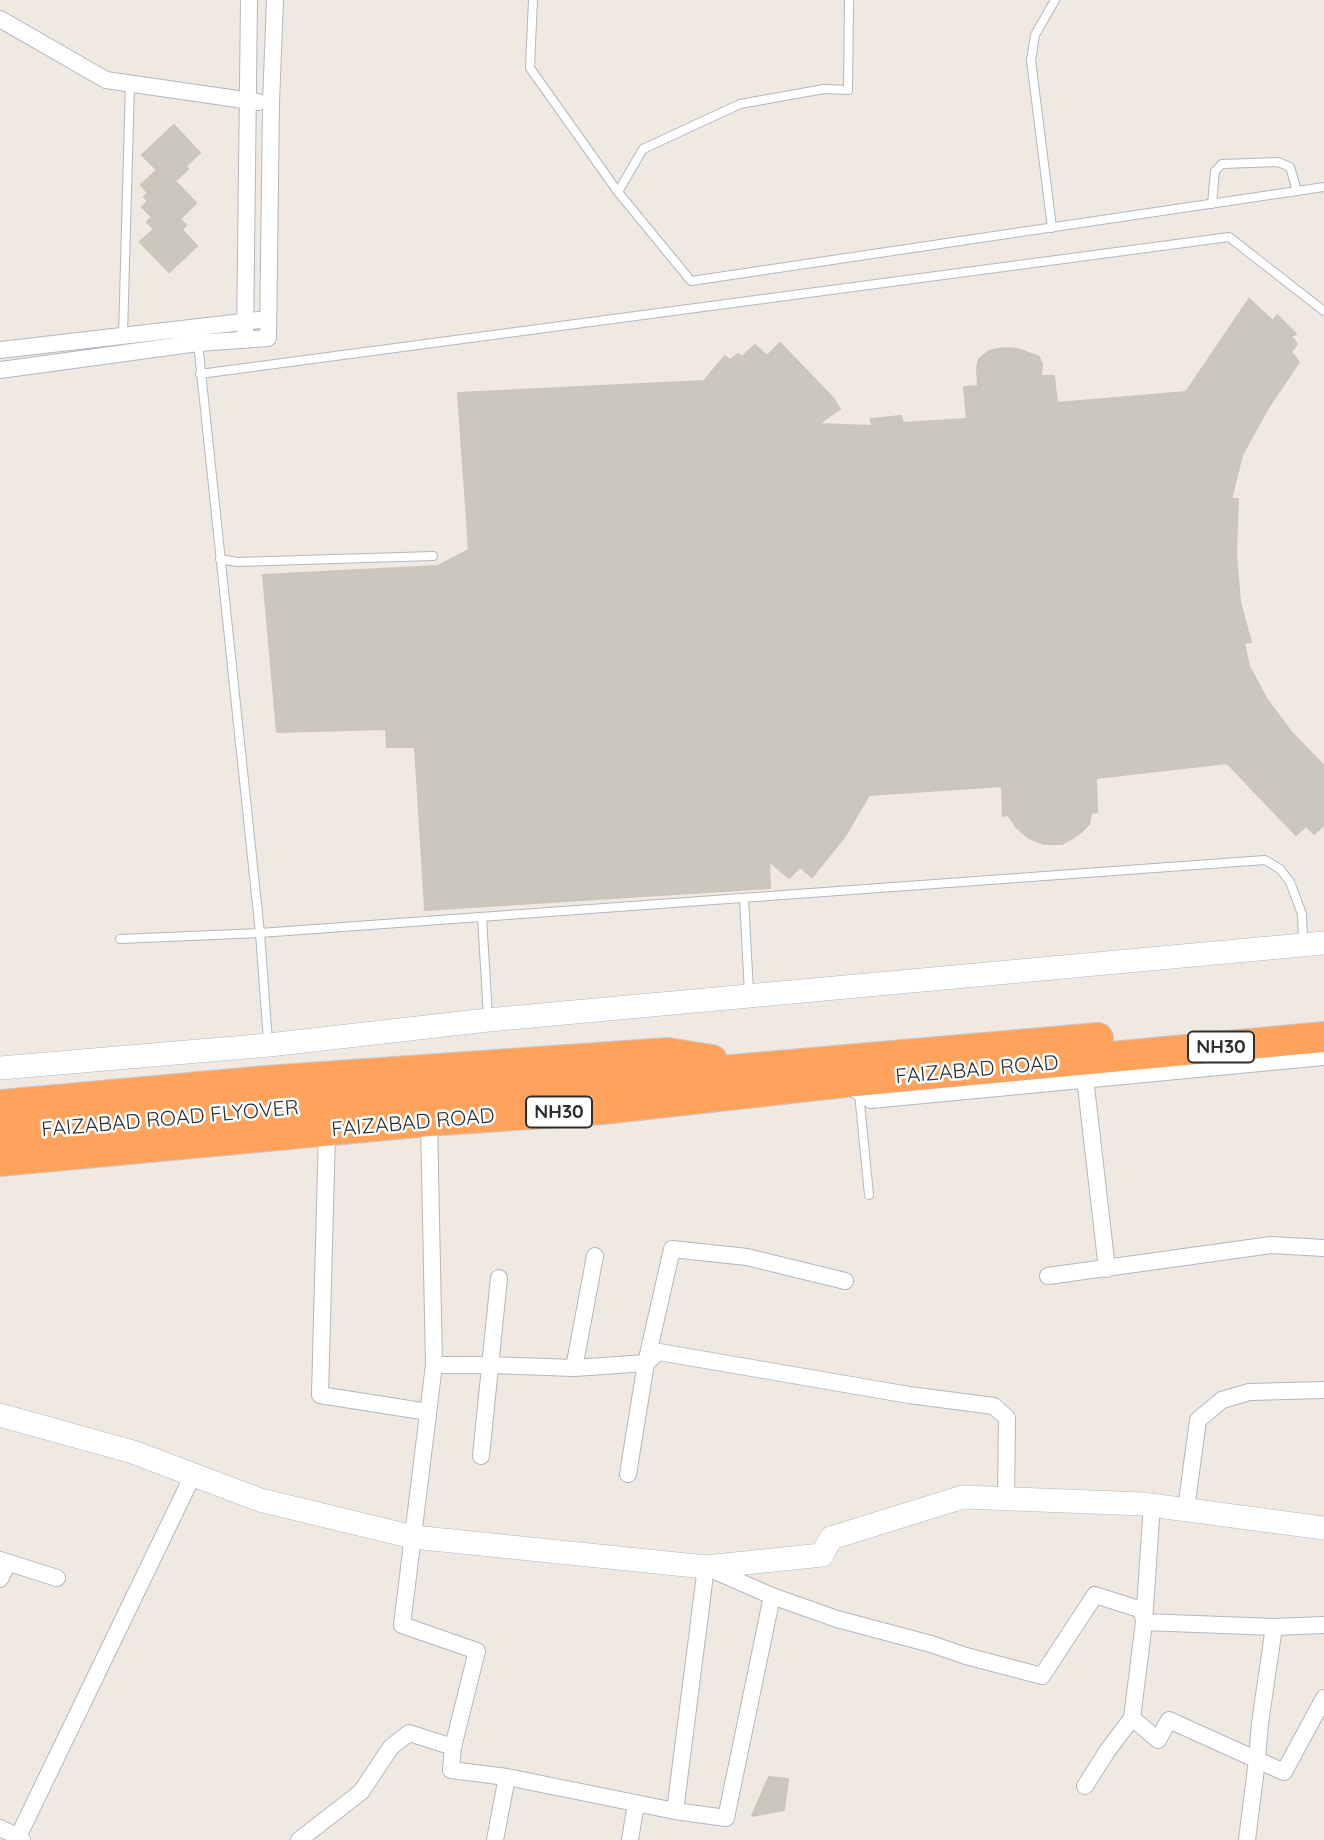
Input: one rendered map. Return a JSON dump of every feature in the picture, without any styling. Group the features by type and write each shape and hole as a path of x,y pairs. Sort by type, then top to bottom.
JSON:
{"highway":[{"name":"FAIZABAD ROAD","path":"758,1067 1324,1020"},
{"name":"FAIZABAD ROAD","path":"0,1161 429,1121 1084,1070 1118,1056 1324,1037"},
{"name":"NH30","path":"0,1105 266,1081 667,1053 758,1067"},
{"name":"FAIZABAD ROAD FLYOVER","path":"0,1134 758,1067"}],"street":[{"path":"245,340 249,0"},
{"path":"0,370 198,344 268,338 275,0"},
{"path":"0,19 106,80 248,102 271,103"},
{"path":"0,350 268,319"},
{"path":"0,1068 269,1045 488,1020 1314,944"},
{"path":"1107,1269 1084,1070 1324,1056"},
{"path":"429,1121 434,1365 401,1625 477,1651 453,1747 452,1770 507,1777 675,1811 726,1818 772,1596"},
{"path":"327,1130 320,1395 428,1412"},
{"path":"1048,1276 1271,1245 1324,1248"},
{"path":"628,1474 646,1363 672,1249 747,1257 845,1280"},
{"path":"574,1368 595,1256"},
{"path":"481,1456 499,1279"},
{"path":"434,1365 574,1368 646,1363 659,1352 909,1395 994,1406 1007,1419 1006,1499"},
{"path":"1186,1509 1198,1420 1222,1399 1250,1392 1324,1390"},
{"path":"0,1415 133,1452 261,1500 414,1537 706,1567 821,1555 831,1538 963,1497 1152,1505 1324,1528"},
{"path":"0,1828 20,1839 193,1475"},
{"path":"1085,1786 1132,1718 1144,1622 1152,1505"},
{"path":"0,1579 4,1562 57,1578"},
{"path":"706,1567 772,1596 837,1619 1042,1676 1095,1595 1142,1610 1144,1622"},
{"path":"675,1811 706,1567"},
{"path":"1144,1622 1274,1627 1324,1625"},
{"path":"1247,1840 1274,1627"},
{"path":"1132,1718 1158,1740 1169,1720 1284,1772 1324,1698"},
{"path":"299,1840 361,1792 391,1747 409,1733 453,1747"},
{"path":"495,1840 507,1777"},
{"path":"630,1840 636,1803"}],"lane":[{"path":"533,0 530,68 618,191 691,281 1324,187"},
{"path":"618,191 643,149 740,104 824,89 848,90 849,0"},
{"path":"1052,228 1031,60 1035,35 1055,0"},
{"path":"123,336 130,83"},
{"path":"1212,204 1215,171 1222,163 1278,162 1290,167 1297,191"},
{"path":"200,374 1229,237 1324,311"},
{"path":"198,344 260,933 269,1045"},
{"path":"220,559 237,562 433,556"},
{"path":"120,939 260,933 1265,860 1280,869 1290,882 1314,944"},
{"path":"744,898 749,996"},
{"path":"482,917 488,1020"},
{"path":"852,1087 869,1195"}],"building":[{"path":"174,125 200,153 175,181 196,203 180,219 186,225 182,230 197,246 169,272 140,242 154,229 147,222 152,217 142,207 148,201 144,197 148,193 141,185 157,170 142,155"},
{"path":"1249,299 1273,321 1277,315 1296,334 1291,336 1297,344 1291,352 1299,362 1268,408 1242,455 1231,499 1238,499 1236,554 1240,602 1251,642 1244,643 1249,666 1266,698 1292,733 1324,766 1324,825 1314,834 1306,826 1296,835 1227,763 1096,778 1097,812 1091,813 1089,824 1079,834 1062,844 1044,844 1029,838 1017,828 1008,815 1003,816 1002,786 869,795 845,836 812,877 800,867 789,878 769,861 770,888 425,910 415,747 387,747 386,729 277,732 263,575 438,566 469,550 458,393 704,381 725,356 730,360 738,354 742,357 755,345 767,356 780,343 833,398 840,409 818,424 872,426 871,419 901,416 903,423 967,419 964,387 978,386 979,359 989,351 1004,348 1018,349 1039,357 1042,365 1041,376 1054,376 1057,403 1186,392"},
{"path":"769,1777 788,1779 784,1810 752,1816"}]}
